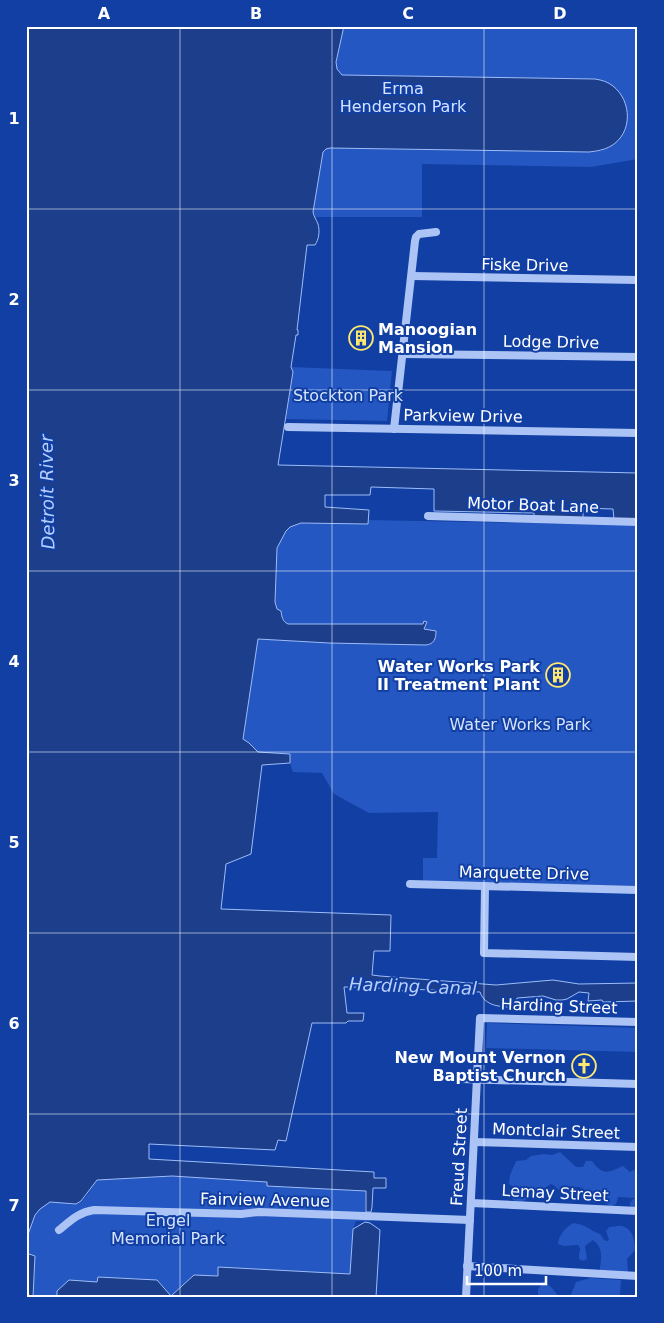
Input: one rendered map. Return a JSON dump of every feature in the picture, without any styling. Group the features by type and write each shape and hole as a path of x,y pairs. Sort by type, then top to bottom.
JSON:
{"street":[{"path":"394,429 416,237 422,233 436,232"},
{"name":"Fiske Drive","path":"412,276 638,280"},
{"name":"Lodge Drive","path":"403,354 638,357"},
{"name":"Parkview Drive","path":"288,427 638,433"},
{"name":"Motor Boat Lane","path":"428,516 638,522"},
{"name":"Marquette Drive","path":"410,884 638,890"},
{"path":"485,886 484,953 638,957"},
{"name":"Harding Street","path":"480,1018 638,1022"},
{"name":"Freud Street","path":"466,1297 480,1018"},
{"path":"461,1079 638,1084"},
{"name":"Montclair Street","path":"474,1142 638,1147"},
{"name":"Lemay Street","path":"471,1203 638,1211"},
{"name":"Fairview Avenue","path":"59,1230 76,1216 88,1211 241,1214 259,1212 470,1220"},
{"path":"467,1266 638,1276"}],"green space":[{"name":"Erma Henderson Park","path":"344,26 638,26 638,159 591,167 422,164 422,217 313,217 336,62"},
{"name":"Stockton Park","path":"291,367 392,371 387,421 286,419 293,373"},
{"name":"Water Works Park","path":"368,520 638,525 638,886 423,881 423,858 437,858 438,812 369,813 334,794 322,773 293,772 290,754 258,752 243,740 258,639 329,643 430,644 423,624 288,624 283,618 281,611 277,609 275,602 277,548 290,527 301,523 368,524"},
{"path":"487,1023 638,1028 638,1052 486,1048"},
{"path":"560,1152 576,1167 583,1167 586,1161 592,1161 604,1171 610,1171 623,1166 630,1172 638,1168 638,1207 630,1207 630,1202 635,1198 618,1197 616,1204 611,1206 601,1200 594,1202 586,1199 584,1189 579,1187 575,1187 570,1194 564,1195 551,1184 522,1202 513,1200 509,1191 512,1186 509,1184 510,1175 516,1161 526,1160 531,1156 552,1155"},
{"name":"Engel Memorial Park","path":"172,1176 267,1182 267,1186 366,1191 365,1207 366,1212 371,1212 370,1221 356,1221 353,1229 351,1274 218,1267 218,1276 194,1275 171,1296 98,1278 98,1282 57,1291 57,1297 33,1297 35,1256 26,1253 26,1246 34,1217 44,1205 50,1202 77,1204 81,1202 97,1180"},
{"path":"574,1223 600,1234 607,1241 609,1240 606,1231 609,1227 620,1226 629,1230 634,1239 635,1250 627,1259 628,1272 600,1270 600,1250 593,1240 585,1246 587,1259 583,1261 579,1259 580,1248 578,1245 564,1246 558,1244 563,1232"},
{"path":"590,1278 621,1280 620,1295 623,1297 570,1297 576,1282"},
{"path":"544,1281 559,1297 538,1297 538,1289"}],"water":[{"path":"26,26 344,26 336,62 337,69 342,75 595,79 605,81 613,86 619,92 627,108 626,125 618,140 611,146 592,152 330,148 323,152 313,212 318,224 319,235 315,245 307,245 298,335 296,335 291,367 293,372 278,465 638,473 638,520 614,519 613,509 583,508 583,519 534,518 534,513 434,511 434,489 371,487 370,495 325,495 325,507 369,510 368,524 301,523 290,527 286,531 277,548 275,602 286,623 423,624 424,621 427,622 424,629 436,631 436,636 433,642 426,645 258,639 243,739 258,752 290,754 290,763 262,765 251,854 226,864 221,909 391,915 390,951 374,951 372,975 496,985 553,980 579,984 638,983 638,1001 588,1001 589,993 579,992 562,1000 543,996 517,998 515,1007 494,1005 486,1001 480,992 406,989 407,994 400,989 344,987 347,1013 364,1013 363,1021 312,1023 286,1141 278,1140 275,1150 149,1144 149,1159 374,1172 374,1178 386,1178 386,1188 373,1188 371,1212 366,1212 366,1191 267,1186 267,1182 172,1176 97,1180 81,1201 76,1204 50,1202 40,1209 35,1215 26,1240"},
{"path":"365,1222 380,1230 376,1297 57,1297 57,1291 69,1280 97,1282 98,1277 157,1280 171,1296 194,1275 218,1276 218,1267 350,1274 353,1229"},
{"path":"26,1253 35,1256 33,1297 26,1297"}],"place":[{"name":"Manoogian Mansion","path":"361,338"},
{"name":"Water Works Park II Treatment Plant","path":"558,675"},
{"name":"New Mount Vernon Baptist Church","path":"584,1066"}],"water label":[{"name":"Detroit River","path":"47,492"},
{"name":"Harding Canal","path":"413,986"}]}
